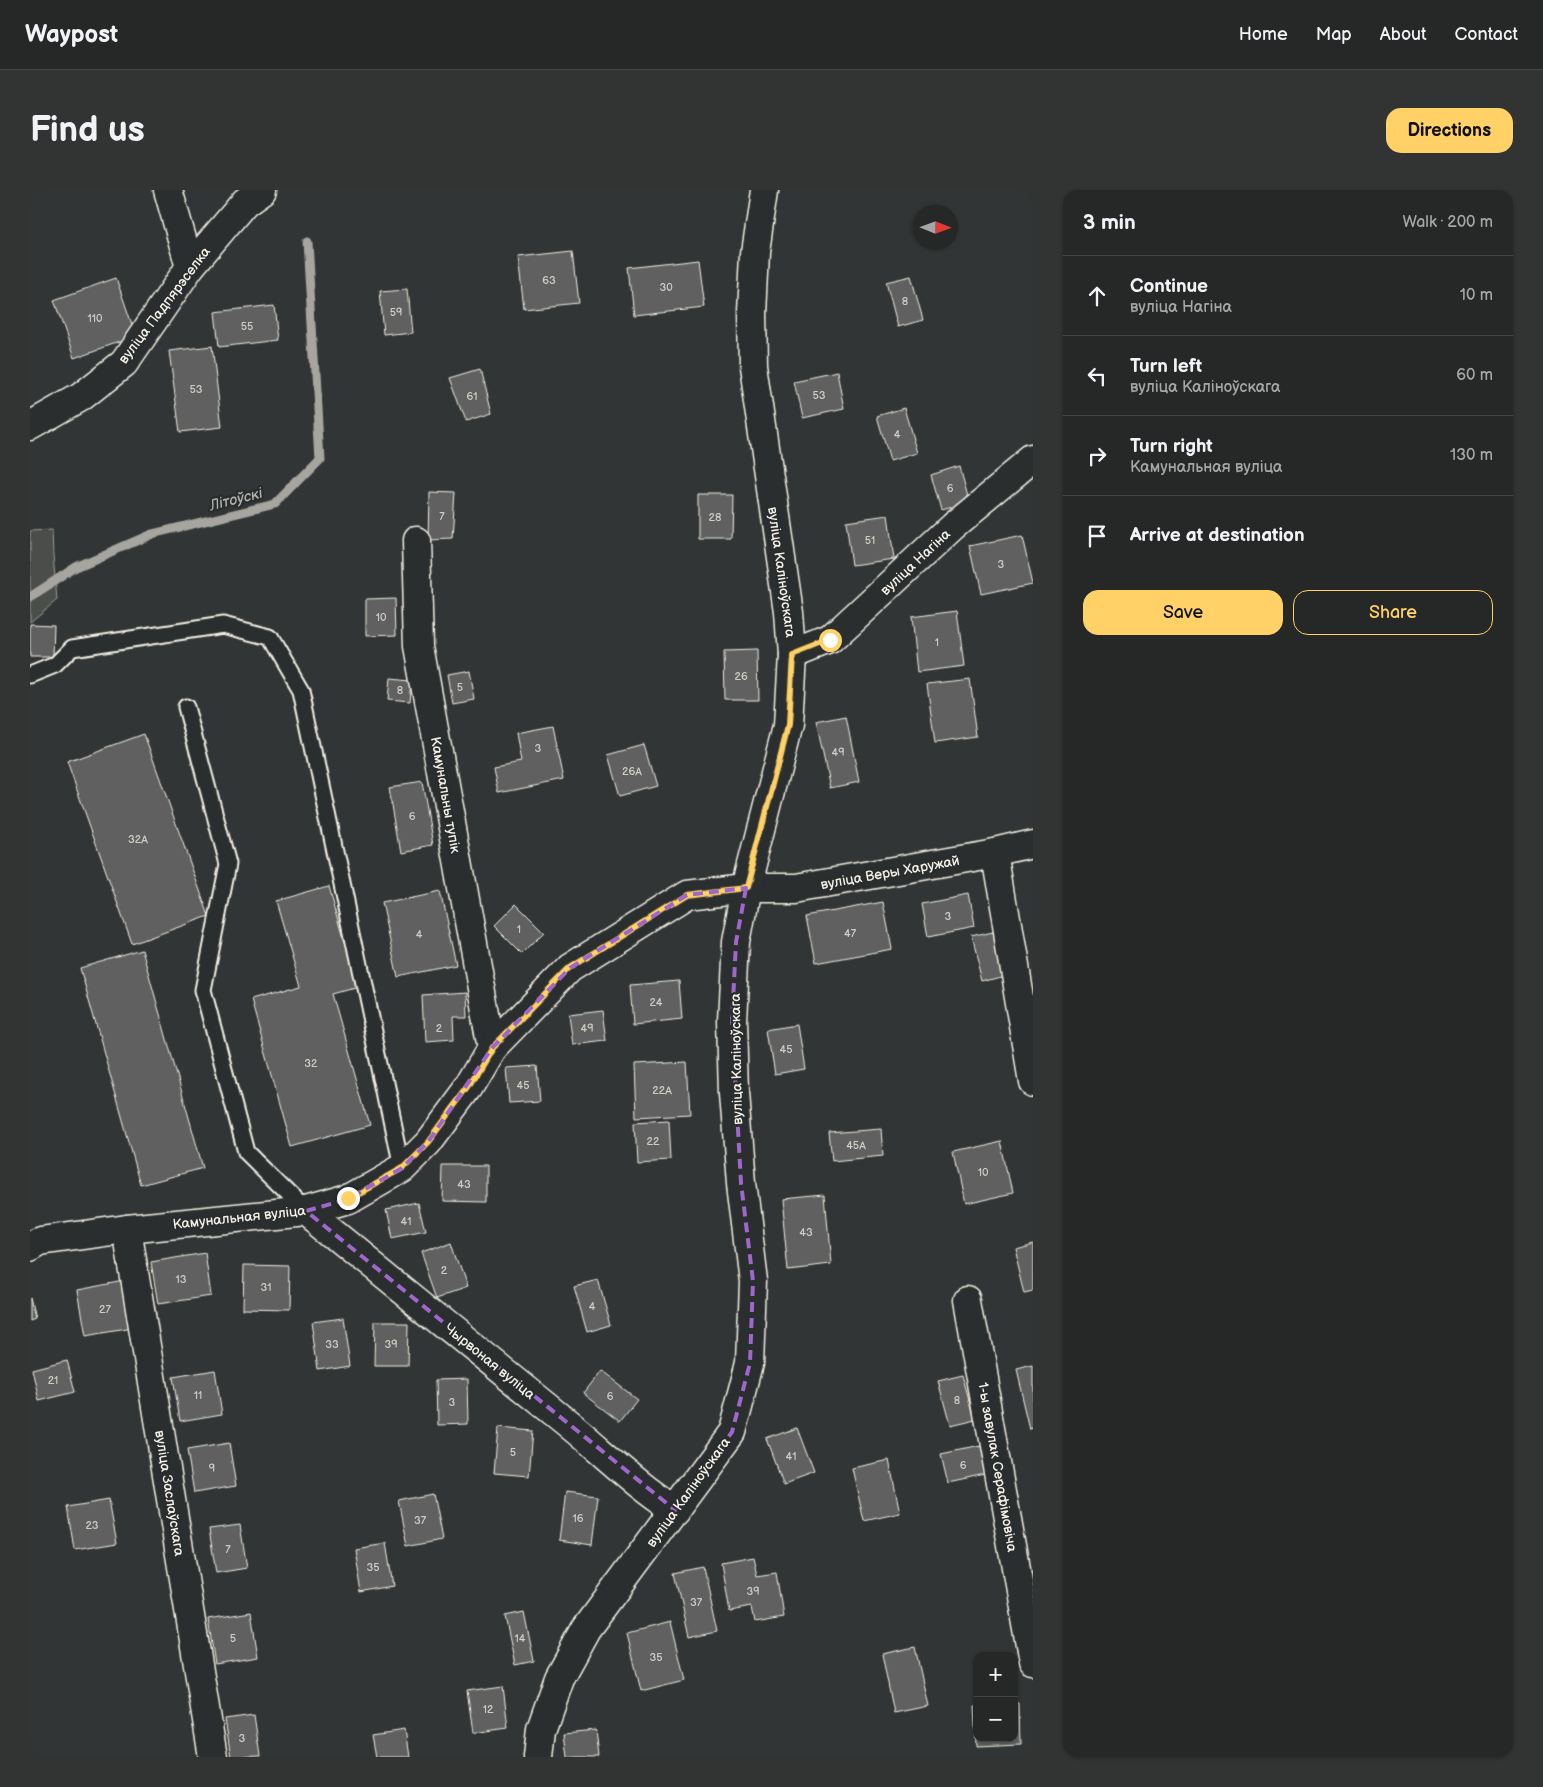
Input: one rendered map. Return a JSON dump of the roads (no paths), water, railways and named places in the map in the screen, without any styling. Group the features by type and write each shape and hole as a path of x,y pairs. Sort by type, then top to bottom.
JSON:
{"street":[{"path":"168,190 190,267"},
{"name":"вуліца Падпярэселка","path":"30,426 81,397 124,363 190,267 245,202 262,190"},
{"name":"вуліца Каліноўскага","path":"538,1757 541,1729 559,1678 586,1630 732,1432 750,1363 753,1281 741,1183 734,1093 732,1021 736,942 746,888 788,725 792,655 788,612 753,366 754,252 764,190"},
{"name":"вуліца Нагіна","path":"792,655 830,640 953,526 1033,460"},
{"name":"Камунальны тупік","path":"416,540 419,646 492,1048"},
{"name":"вуліца Веры Харужай","path":"746,888 796,888 995,853 1033,844"},
{"path":"995,853 1033,1081"},
{"name":"Камунальная вуліца","path":"30,1247 40,1241 128,1229 306,1211 348,1198 402,1168 428,1142 469,1087 492,1048 570,968 687,895 746,888"},
{"name":"Чырвоная вуліца","path":"306,1211 563,1419 643,1487 675,1510"},
{"name":"вуліца Заслаўскага","path":"128,1229 213,1757"},
{"name":"1-ы завулак Серафімовіча","path":"968,1300 1033,1663"}],"lane":[{"path":"30,675 55,665 72,648 223,625 270,637 301,690 402,1168"},
{"path":"186,707 228,864 203,990 246,1152 306,1211"}],"waterway":[{"name":"Літоўскі","path":"30,597 76,567 152,534 275,504 320,458 307,241"}]}
